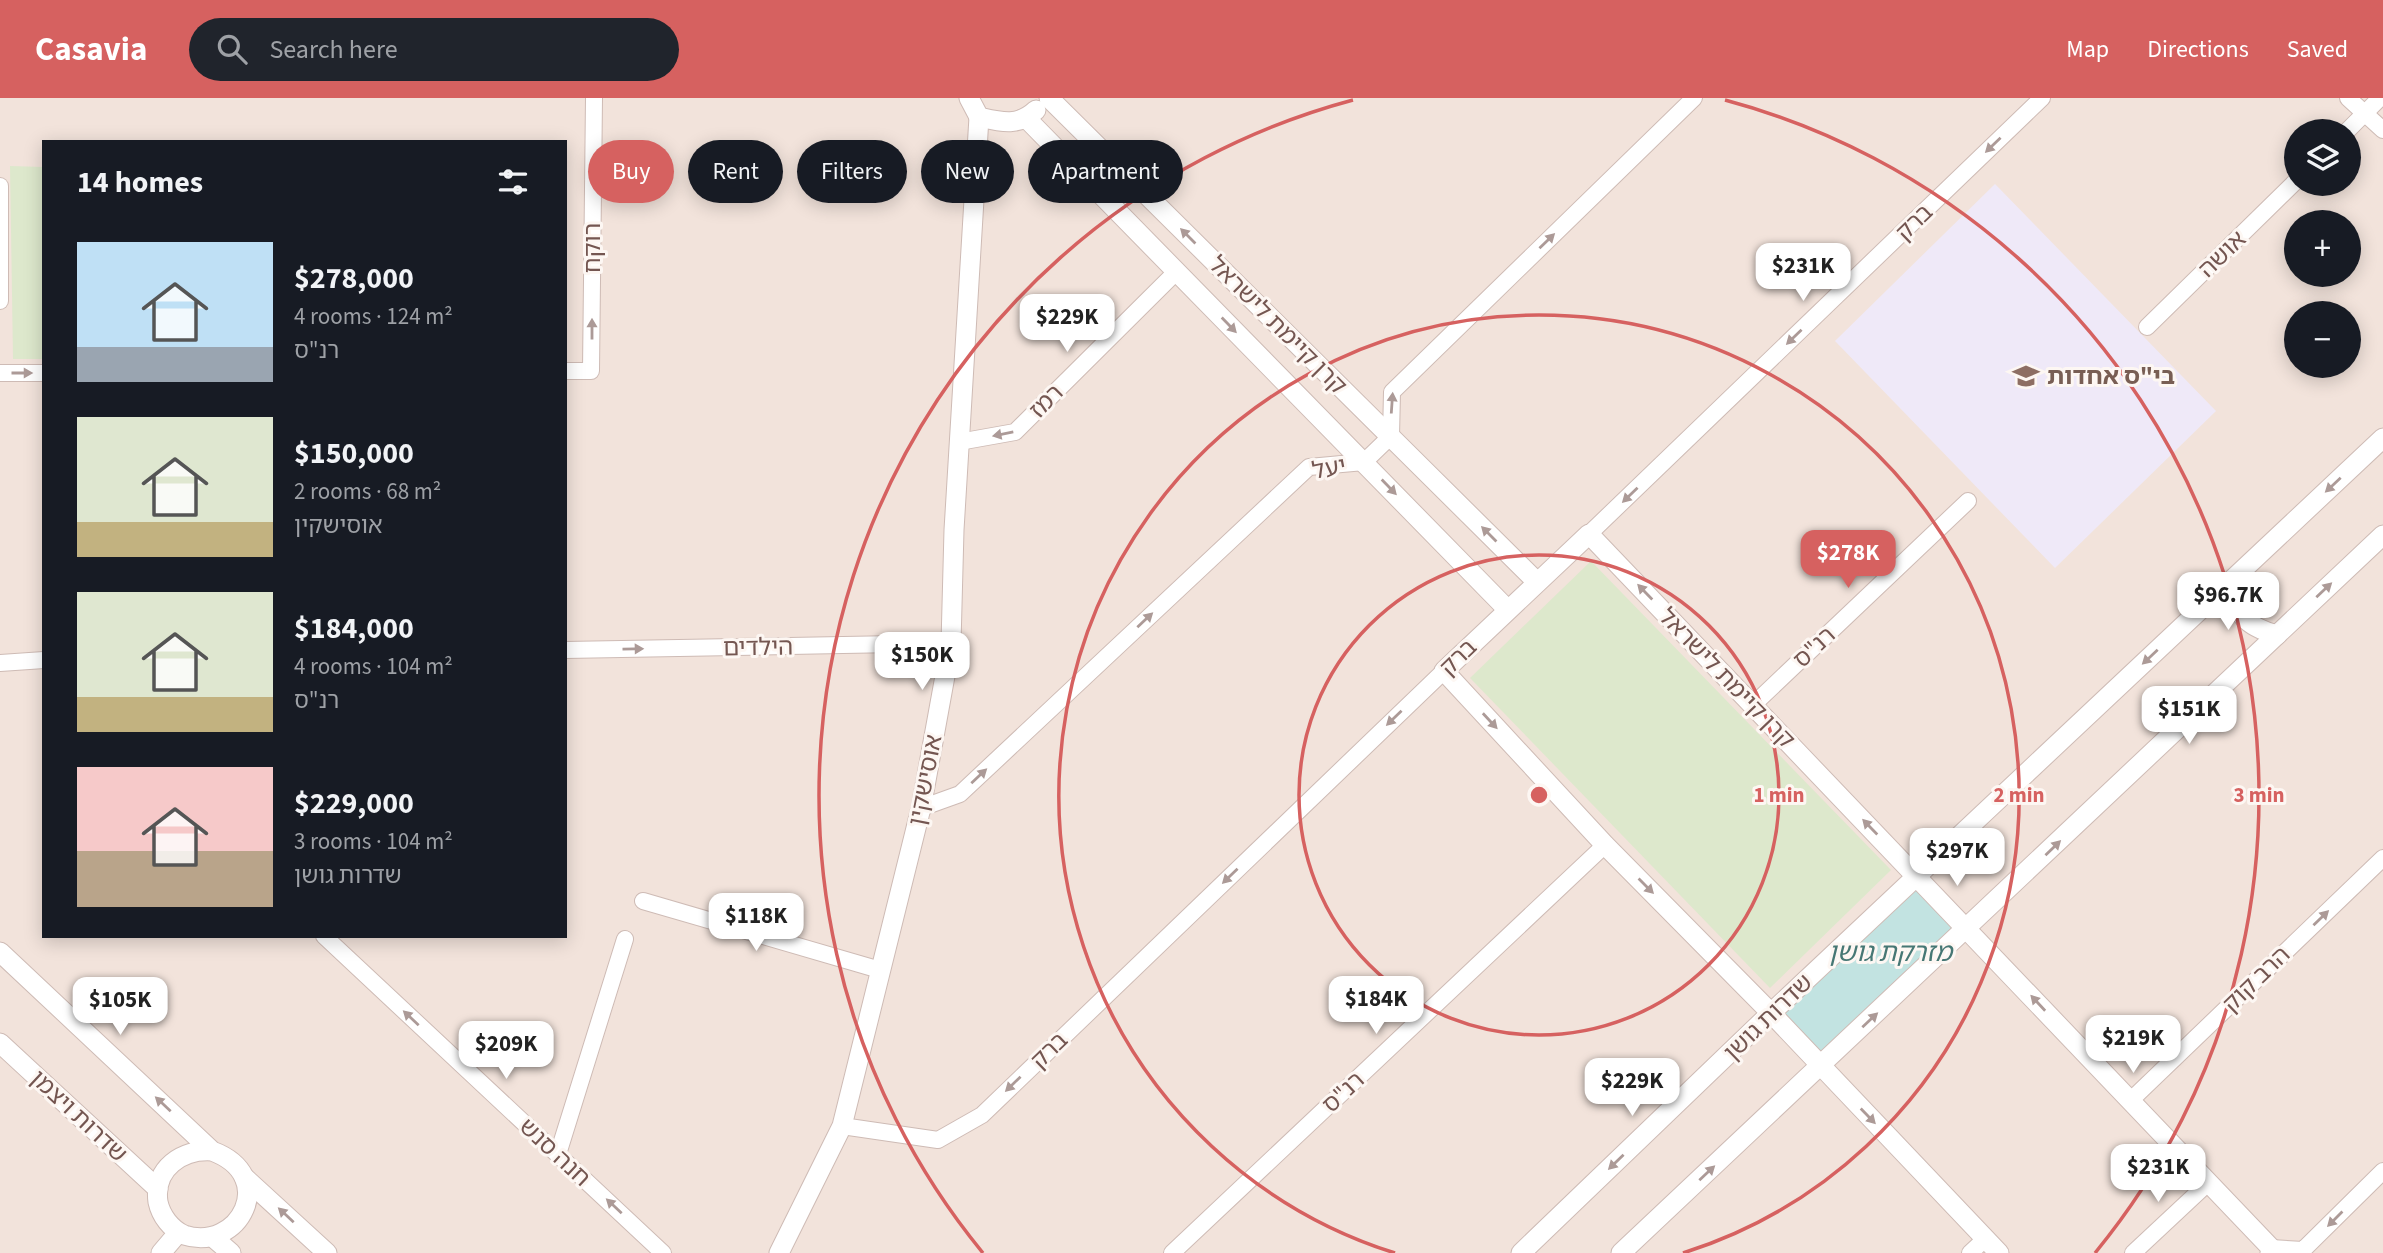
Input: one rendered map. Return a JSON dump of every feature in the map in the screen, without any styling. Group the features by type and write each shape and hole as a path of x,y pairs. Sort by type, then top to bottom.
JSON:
{"street":[{"name":"רוקח","path":"567,371 591,371 594,98"},
{"path":"969,98 979,117 1004,123 1027,119 1047,98"},
{"name":"קרן קיימת לישראל","path":"1047,98 1537,582"},
{"path":"1391,436 1392,392 1694,98"},
{"name":"ברק","path":"842,1126 938,1140 982,1115 2042,98"},
{"path":"2348,98 2383,130"},
{"path":"2359,119 2380,98"},
{"name":"אוסישקין","path":"779,1253 842,1126 921,808 951,643 954,530 979,117"},
{"name":"קרן קיימת לישראל","path":"1027,119 1508,610"},
{"path":"0,186 0,301"},
{"name":"אושה","path":"2147,327 2284,193"},
{"name":"רמז","path":"959,442 1015,432 1177,271"},
{"path":"0,373 42,373"},
{"name":"יעל","path":"921,808 960,794 1309,467 1364,463 1391,436"},
{"name":"שדרות גושן","path":"1521,1253 1771,1013 2383,438"},
{"name":"רנ\"ס","path":"1753,705 1968,502"},
{"name":"קרן קיימת לישראל","path":"1589,534 1968,929 2271,1251"},
{"path":"1621,1253 1968,929 2383,535"},
{"path":"2230,583 2234,603 2243,618 2258,629 2277,635"},
{"name":"הילדים","path":"567,650 951,643"},
{"path":"0,663 37,661"},
{"path":"1444,671 1605,845 1771,1013 1992,1246 1970,1253"},
{"name":"רנ\"ס","path":"1172,1253 1605,845"},
{"name":"הרב קוק","path":"2130,1101 2383,858"},
{"path":"643,901 880,970"},
{"name":"חנה סנש","path":"326,938 663,1253"},
{"path":"558,1154 625,939"},
{"path":"0,952 212,1151 231,1160 244,1177 327,1253"},
{"name":"שדרות ויצמן","path":"0,1043 158,1189"},
{"path":"212,1151 197,1150 183,1154 171,1163 163,1175 158,1189 158,1202 162,1214 178,1233 190,1238 215,1238 229,1232 240,1221 247,1207 248,1192 244,1177"},
{"path":"2271,1251 2303,1250 2383,1171"},
{"path":"2133,1253 2208,1182"},
{"path":"161,1253 178,1233"},
{"path":"215,1238 231,1253"}],"shaded area":[{"path":"0,98 2383,98 2383,1253 0,1253"},
{"name":"בי\"ס אחדות","path":"1995,184 2216,411 2055,568 1835,341"}],"green space":[{"path":"10,166 42,167 42,359 13,359"},
{"path":"1591,561 1891,870 1770,988 1470,678"}],"water":[{"name":"מזרקת גושן","path":"1917,885 1960,928 1822,1058 1782,1013"}],"place":[{"name":"בי\"ס אחדות","path":"2026,376"}]}
